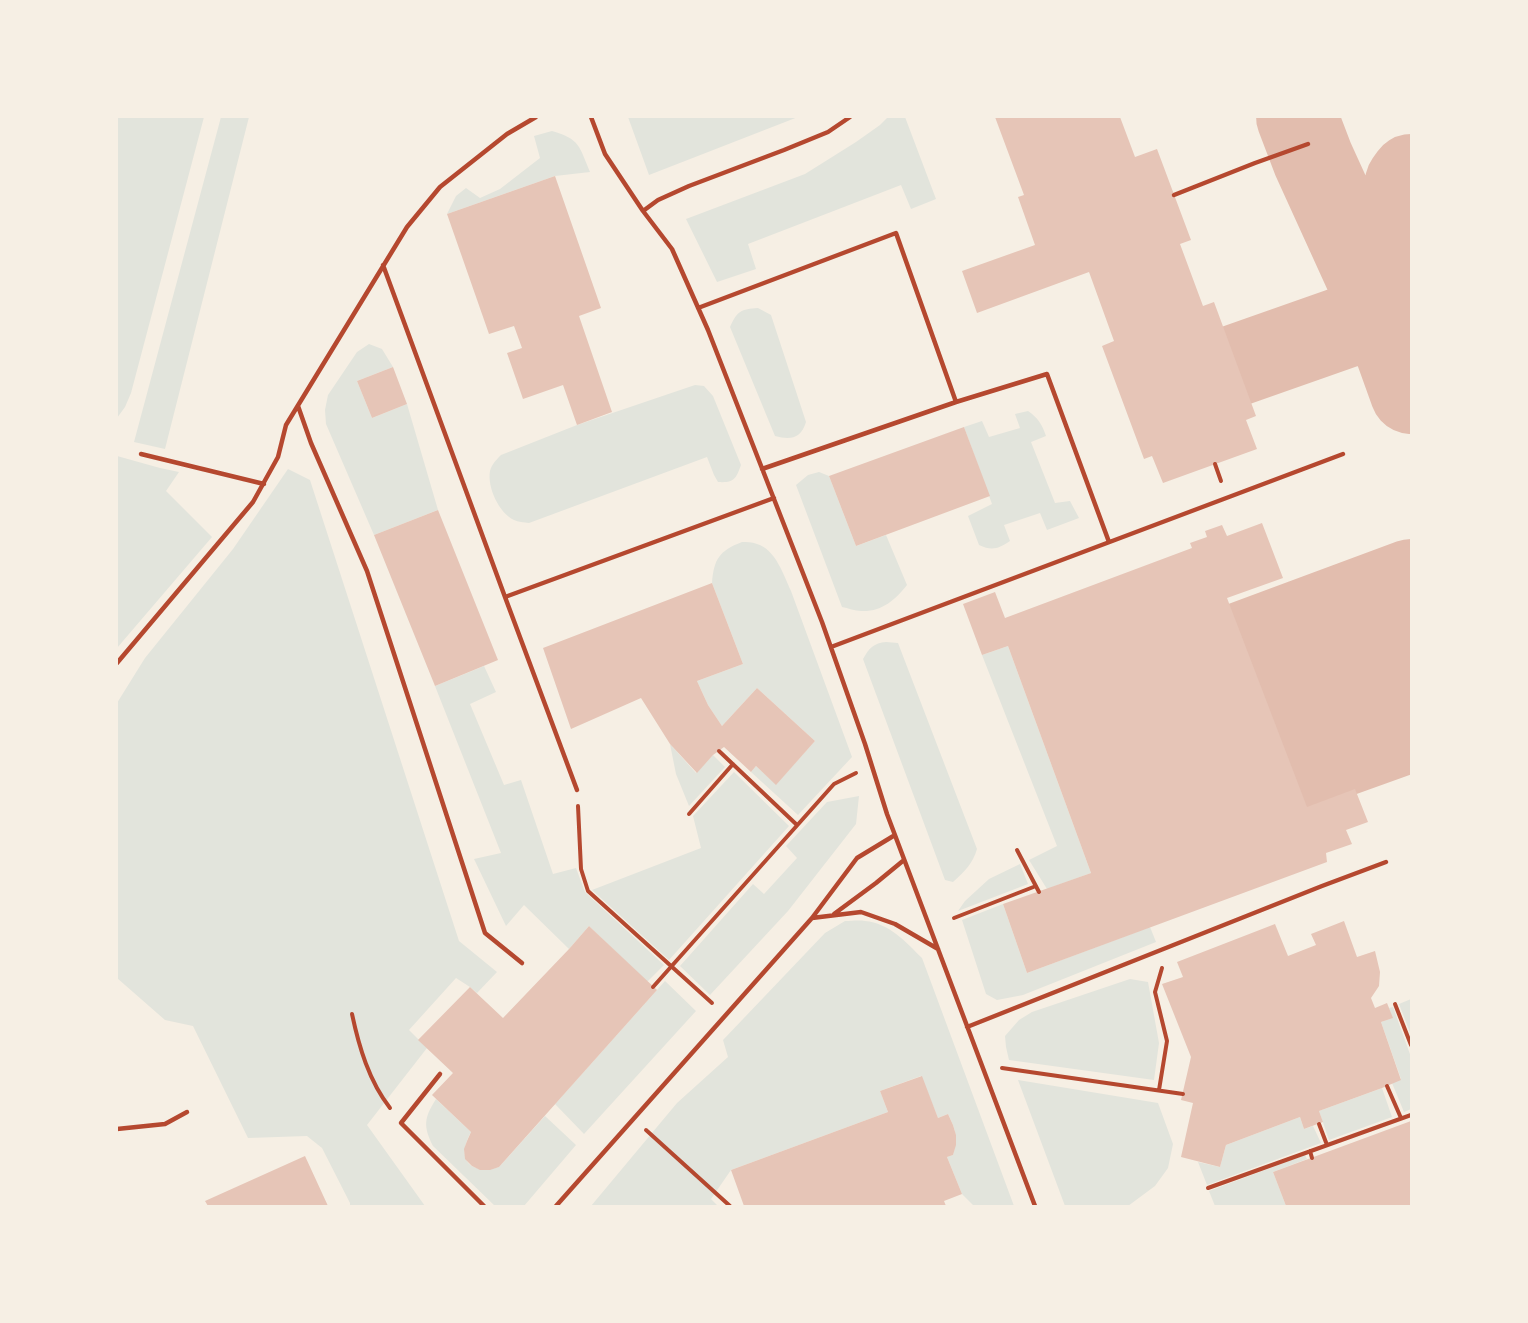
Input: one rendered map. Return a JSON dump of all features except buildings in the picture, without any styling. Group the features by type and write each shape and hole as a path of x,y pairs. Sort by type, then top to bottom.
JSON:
{"lane":[{"path":"117,663 253,502 278,457 286,425 407,227 440,186 507,134 537,117"},
{"path":"591,117 605,154 672,249 698,308 831,647 887,814 1035,1206"},
{"path":"644,211 658,200 689,186 828,132 850,117"},
{"path":"1174,195 1308,144"},
{"path":"698,308 896,233 956,402"},
{"path":"383,265 577,790"},
{"path":"762,469 956,402 1047,374 1110,542"},
{"path":"298,406 311,443 367,571 485,933 522,963"},
{"path":"141,454 264,484"},
{"path":"831,647 1343,454"},
{"path":"505,597 774,498"},
{"path":"556,1206 812,918 857,858 895,835"},
{"path":"832,916 904,860"},
{"path":"967,1027 1386,862"},
{"path":"812,918 861,912 895,924 938,950"},
{"path":"440,1074 401,1123 484,1206"},
{"path":"117,1129 165,1124 187,1112"}],"path":[{"path":"719,751 798,825"},
{"path":"689,814 733,764"},
{"path":"653,987 834,784 872,766"},
{"path":"577,790 581,869 588,891 726,1015"},
{"path":"1017,850 1039,892"},
{"path":"954,918 1036,886"},
{"path":"1160,1090 1167,1041 1155,992 1168,947"},
{"path":"1395,1004 1411,1045"},
{"path":"352,1014 358,1042 370,1075 384,1101 401,1123"},
{"path":"982,1065 1183,1094"},
{"path":"1387,1086 1401,1119"},
{"path":"1208,1188 1411,1115"},
{"path":"633,1119 730,1206"},
{"path":"1394,1121 1396,1126"},
{"path":"1319,1124 1327,1145"},
{"path":"1310,1152 1312,1158"}],"shaded area":[{"path":"117,117 204,117 131,393 117,418"},
{"path":"221,117 249,117 165,449 134,442"},
{"path":"628,117 798,117 649,175"},
{"path":"888,117 905,117 936,199 911,209 901,185 748,244 756,269 717,282 686,219 805,174 856,142"},
{"path":"552,131 568,137 577,145 590,172 555,176 447,214 456,196 466,188 480,198 500,189 540,158 534,136"},
{"path":"758,308 771,315 806,422 801,432 794,437 775,436 730,327 740,312"},
{"path":"369,344 382,349 393,367 357,381 372,418 407,404 438,510 374,535 326,424 325,410 328,395 357,352"},
{"path":"695,385 704,386 713,396 741,465 736,477 731,481 718,482 707,457 529,523 514,520 499,506 492,492 490,471 501,455 577,425"},
{"path":"1028,411 1039,422 1046,436 1031,442 1055,503 1070,501 1079,518 1047,530 1040,513 1004,525 1010,541 1006,544 995,548 984,547 979,545 968,516 992,504 964,427 982,421 989,437 1020,428 1015,414"},
{"path":"117,456 179,472 166,491 212,537 117,648"},
{"path":"288,469 310,480 459,941 497,972 477,993 456,978 409,1030 427,1048 367,1125 425,1206 350,1206 322,1148 307,1136 248,1138 193,1026 165,1020 117,978 117,703 145,658 233,549"},
{"path":"819,472 829,476 856,546 886,535 907,585 898,596 882,607 869,611 856,611 842,607 796,485 808,475"},
{"path":"742,542 764,547 782,570 852,757 798,815 751,772 756,766 776,784 815,741 757,688 722,726 708,705 697,681 743,664 712,583 714,568 719,557"},
{"path":"886,642 898,643 977,849 968,867 953,882 945,880 863,659 872,647"},
{"path":"1008,646 1091,873 1047,889 1029,860 1057,846 982,655"},
{"path":"484,666 496,692 470,704 504,785 521,780 553,874 576,868 585,892 664,965 647,982 589,926 569,949 524,905 506,926 474,859 501,853 435,686"},
{"path":"670,744 696,773 713,755 725,767 689,806 676,774"},
{"path":"734,772 789,826 669,960 592,890 701,848 693,816"},
{"path":"859,796 856,824 788,911 710,995 680,966 753,884 764,894 797,858 786,846 827,802"},
{"path":"1020,864 1028,884 958,911 965,901 989,879"},
{"path":"1003,904 1027,973 1150,927 1156,942 1023,995 997,1000 986,994 962,920"},
{"path":"845,921 863,921 882,925 896,934 922,958 1014,1206 974,1206 962,1194 947,1157 953,1155 955,1149 956,1139 953,1125 948,1114 938,1118 921,1076 880,1091 888,1112 731,1170 711,1199 718,1206 591,1206 677,1103 728,1057 723,1040 825,933"},
{"path":"1130,979 1148,982 1159,1043 1154,1080 1009,1060 1005,1036 1019,1020 1032,1012"},
{"path":"665,981 696,1011 584,1134 555,1104"},
{"path":"1411,999 1411,1035 1399,1004"},
{"path":"1393,1007 1411,1057 1411,1109 1404,1112 1392,1083 1401,1079 1381,1022 1392,1018 1389,1008"},
{"path":"1018,1080 1158,1103 1173,1144 1168,1168 1155,1186 1128,1206 1065,1206"},
{"path":"1382,1088 1392,1117 1329,1140 1319,1111"},
{"path":"436,1099 471,1132 465,1157 473,1167 489,1169 499,1167 545,1116 576,1145 524,1206 495,1206 433,1146 426,1122"},
{"path":"1300,1117 1304,1129 1313,1126 1321,1143 1207,1185 1198,1162 1220,1167 1226,1145"},
{"path":"1305,1155 1307,1159 1273,1172 1286,1206 1215,1206 1209,1191"}],"taxiway":[{"path":"1297,117 1313,159 1379,304"},
{"path":"1411,175 1406,182 1379,304 1411,393"},
{"path":"1237,365 1382,314"},
{"path":"1244,642 1411,580"},
{"path":"1269,707 1411,654"},
{"path":"1294,773 1411,731"}]}
